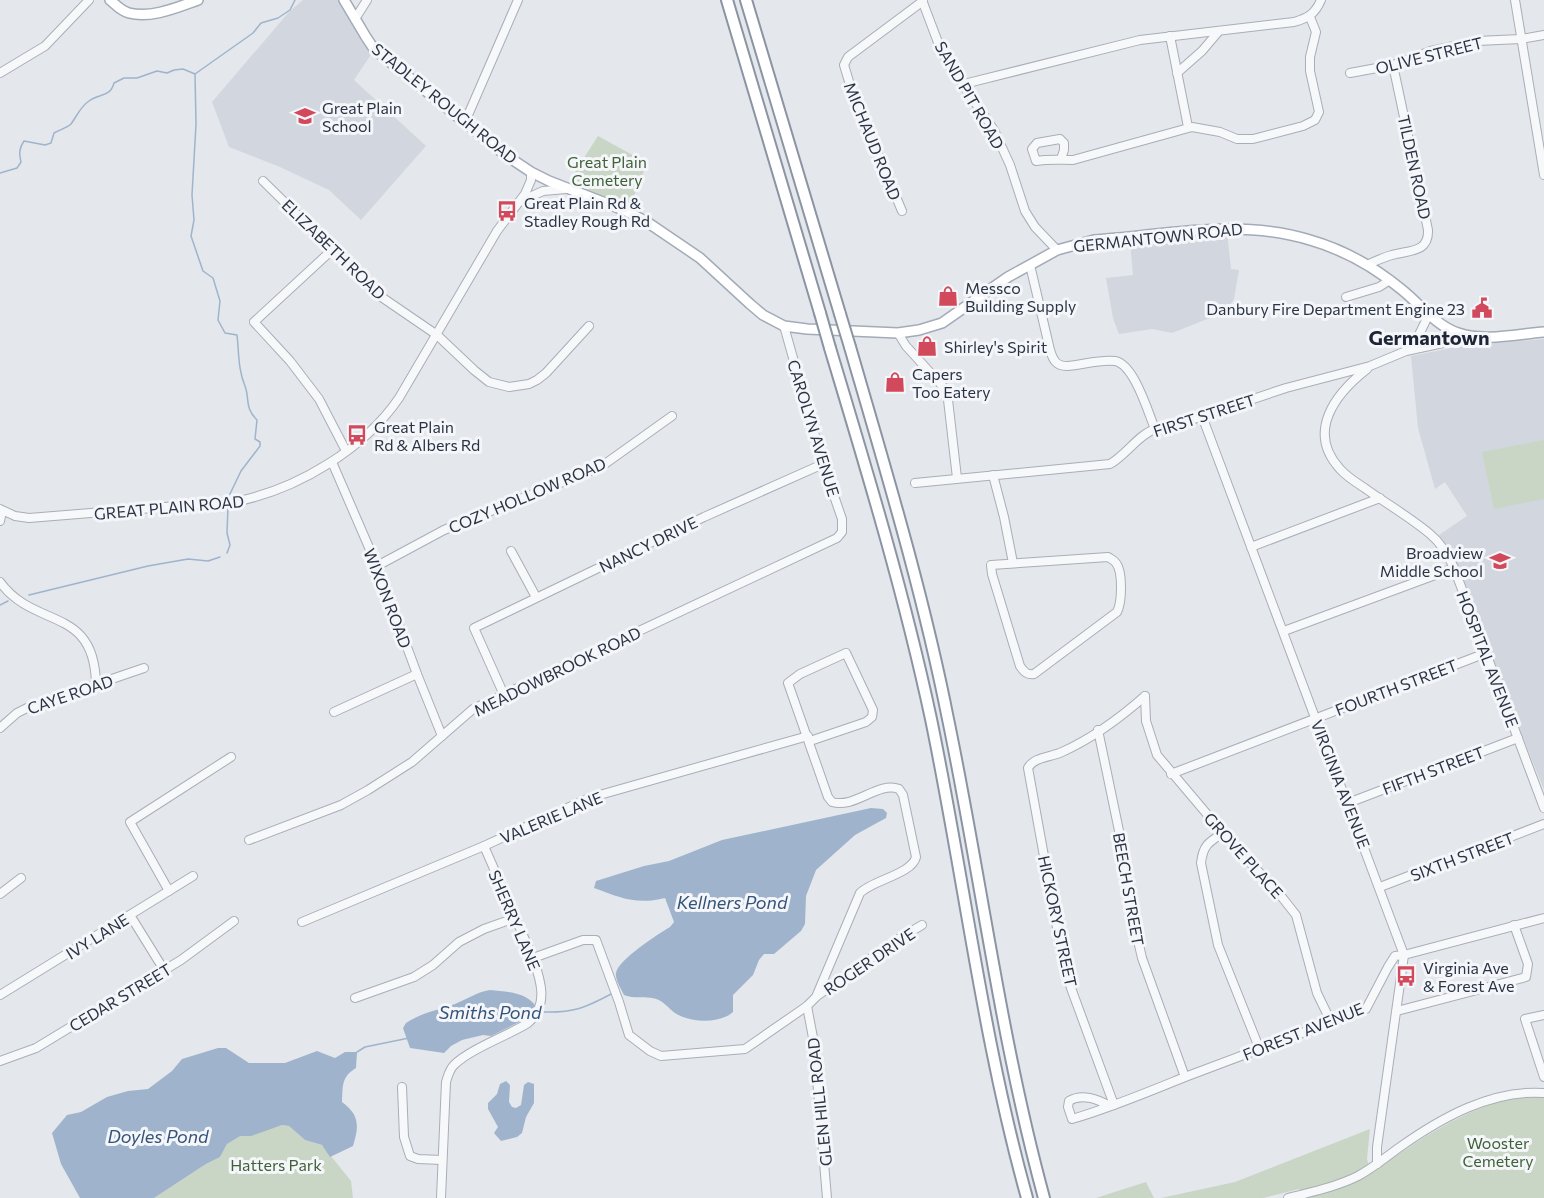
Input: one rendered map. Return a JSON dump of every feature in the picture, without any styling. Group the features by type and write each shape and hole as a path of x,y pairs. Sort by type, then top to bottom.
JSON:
{"highway":[{"path":"727,0 888,542 918,661 1001,1093 1027,1198"},
{"path":"746,0 902,527 935,657 954,747 1016,1082 1044,1198"}],"main road":[{"path":"110,0 129,13 142,14 170,9 198,0"},
{"name":"STADLEY ROUGH ROAD","path":"344,0 375,49 504,154 531,172"},
{"path":"531,172 647,222 700,258 763,315 784,326 898,333 920,330 942,323 1008,277 1057,250"},
{"name":"GERMANTOWN ROAD","path":"1057,250 1094,240 1240,228 1261,229 1311,240 1369,264 1441,324 1459,333 1481,337 1544,332"}],"street":[{"path":"0,73 45,46 89,0"},
{"path":"355,19 367,0"},
{"path":"465,122 518,0"},
{"name":"SAND PIT ROAD","path":"923,0 939,45 950,66 994,130 1010,165 1025,211 1057,250"},
{"name":"MICHAUD ROAD","path":"902,211 854,98 844,65 848,57 923,0"},
{"path":"964,84 1112,46 1170,36 1294,22 1310,17 1318,8 1321,0"},
{"path":"1515,0 1544,175"},
{"path":"1060,159 1073,160 1188,128 1220,132 1237,139 1253,139 1303,126 1316,120 1319,112 1310,71 1310,57 1316,32 1310,17"},
{"path":"1177,73 1202,51 1219,31"},
{"name":"OLIVE STREET","path":"1350,73 1393,65 1431,51 1477,41 1521,39 1544,35"},
{"path":"1170,36 1188,128"},
{"name":"TILDEN ROAD","path":"1369,264 1423,246 1428,239 1393,65"},
{"name":"GREAT PLAIN ROAD","path":"1,510 15,516 41,518 238,501 258,497 284,487 332,462 393,407 497,231 525,195 531,180 531,172"},
{"name":"ELIZABETH ROAD","path":"263,181 380,296 437,335 482,377 498,385 509,387 529,384 546,373 589,326"},
{"path":"519,202 543,191 566,189"},
{"path":"332,250 254,322 290,361 319,399 346,451"},
{"path":"1030,265 1050,350 1055,362 1061,366 1110,361 1124,365 1132,375 1155,429"},
{"path":"1346,297 1379,287 1390,280"},
{"path":"1406,351 1416,341 1429,314"},
{"name":"CAROLYN AVENUE","path":"784,326 823,464 842,519 842,532"},
{"path":"898,333 906,346 947,391 957,478"},
{"name":"FIRST STREET","path":"915,483 1110,464 1155,429 1190,422 1286,388 1370,366 1406,351 1443,343 1459,333"},
{"name":"HOSPITAL AVENUE","path":"1370,366 1348,383 1328,414 1324,438 1328,450 1341,471 1431,535 1445,550 1454,568 1544,808"},
{"name":"COZY HOLLOW ROAD","path":"377,566 444,530 602,466 672,416"},
{"name":"VIRGINIA AVENUE","path":"1202,416 1404,955 1377,1147 1377,1164"},
{"name":"WIXON ROAD","path":"332,462 377,566 442,736"},
{"name":"NANCY DRIVE","path":"504,695 474,628 705,517 823,464"},
{"path":"993,475 1013,563"},
{"path":"1251,547 1380,498"},
{"path":"0,521 1,510"},
{"name":"MEADOWBROOK ROAD","path":"249,840 353,799 412,762 473,709 831,542 842,532"},
{"path":"511,550 537,597"},
{"path":"1108,558 1115,561 1118,567 1120,607 1109,619 1034,674 1029,675 1020,666 992,574 991,565 1013,563 1108,558"},
{"path":"1284,632 1454,568"},
{"path":"0,582 8,593 24,604 72,626 82,636 89,648 96,671 96,685"},
{"name":"VALERIE LANE","path":"302,922 484,846 589,798 809,739 866,722 872,717 873,710 846,653 800,674 788,683 809,739"},
{"name":"FOURTH STREET","path":"1171,774 1486,653"},
{"name":"CAYE ROAD","path":"0,728 17,713 27,708 144,668"},
{"path":"334,712 417,675"},
{"name":"GROVE PLACE","path":"1098,730 1131,708 1144,696 1146,721 1157,755 1171,774 1296,915 1317,993 1331,1022"},
{"name":"HICKORY STREET","path":"1098,730 1073,747 1056,755 1036,760 1028,768 1063,961 1112,1106"},
{"name":"BEECH STREET","path":"1098,730 1123,850 1132,919 1142,958 1185,1077"},
{"name":"FIFTH STREET","path":"1348,802 1518,738"},
{"path":"533,958 582,940 596,940 629,1035 650,1051 661,1056 745,1049 807,1006 816,997 860,893 866,887 909,868 916,857 903,795 899,789 887,787 842,804 832,802 828,797 809,739"},
{"path":"169,891 130,822 231,757"},
{"name":"SIXTH STREET","path":"1380,887 1544,824"},
{"path":"1223,833 1207,843 1202,852 1201,862 1218,945 1260,1050"},
{"name":"SHERRY LANE","path":"441,1198 446,1083 449,1072 465,1057 518,1030 535,1017 542,1002 541,987 533,958 484,846"},
{"name":"IVY LANE","path":"0,995 193,876"},
{"path":"0,894 21,878"},
{"path":"130,915 165,970"},
{"path":"354,998 414,977 433,965 459,942 484,929 515,918"},
{"name":"FOREST AVENUE","path":"1112,1106 1084,1096 1077,1096 1069,1101 1068,1107 1072,1119 1112,1106 1366,1009 1395,956 1544,918"},
{"name":"CEDAR STREET","path":"0,1061 36,1048 165,970 234,921"},
{"name":"ROGER DRIVE","path":"816,997 922,925"},
{"path":"1397,1011 1526,976 1528,964 1514,925"},
{"name":"GLEN HILL ROAD","path":"807,1006 814,1043 827,1198"},
{"path":"1544,1015 1525,1019 1544,1077"},
{"path":"402,1087 404,1137 410,1156 418,1159 442,1160"},
{"path":"1288,1198 1341,1183 1357,1176 1425,1131 1475,1105 1514,1093 1544,1093"}],"shaded area":[{"name":"Great Plain School","path":"303,0 338,0 372,53 354,80 426,146 361,220 329,190 229,147 212,102 289,12"},
{"path":"1227,232 1231,269 1239,270 1234,299 1225,312 1172,333 1152,329 1119,334 1113,318 1106,278 1133,275 1130,242"},
{"name":"Broadview Middle School","path":"1544,339 1544,790 1491,658 1459,567 1439,535 1467,516 1445,482 1435,489 1418,428 1411,356 1462,346"}],"green space":[{"name":"Great Plain Cemetery","path":"598,136 647,163 630,206 581,188 573,175"},
{"path":"1544,440 1544,499 1494,509 1482,452"},
{"name":"Wooster Cemetery","path":"1523,1096 1544,1097 1544,1198 1302,1198 1299,1189 1263,1198 1161,1198 1235,1182 1370,1129 1367,1159 1371,1173 1459,1118 1491,1104"},
{"name":"Hatters Park","path":"282,1125 289,1126 305,1140 322,1145 351,1181 353,1198 154,1198 220,1157 227,1144 240,1135"},
{"path":"1146,1182 1154,1198 1096,1198"}],"water":[{"name":"Kellners Pond","path":"871,808 883,809 887,813 886,818 855,835 816,870 806,896 805,924 801,931 774,954 764,954 753,975 733,995 733,1012 721,1019 705,1021 689,1019 675,1013 656,999 624,995 616,979 618,968 648,941 674,922 665,898 637,901 594,888 596,881 669,861 722,840"},
{"name":"Smiths Pond","path":"490,990 526,997 535,1005 532,1013 527,1018 491,1036 483,1035 462,1040 444,1053 410,1048 403,1028 406,1023"},
{"name":"Doyles Pond","path":"218,1048 226,1048 249,1063 285,1063 317,1051 335,1058 345,1052 357,1052 356,1068 345,1078 342,1091 342,1102 355,1117 357,1127 353,1146 330,1157 322,1145 305,1140 289,1126 282,1125 251,1136 240,1136 227,1144 220,1157 154,1198 80,1198 61,1164 52,1133 67,1115 81,1112 107,1097 128,1091 148,1089 172,1071 182,1059"},
{"path":"506,1081 510,1085 509,1102 512,1107 516,1108 521,1105 524,1085 528,1082 534,1084 534,1103 526,1117 522,1133 517,1137 501,1141 494,1133 498,1127 488,1109 488,1103 497,1094 500,1084"}],"waterway":[{"path":"229,496 241,471 260,446 260,442 255,439 257,420 249,407 240,367 237,335 225,333 218,320 220,301 213,278 203,271 191,236 194,220 192,195 196,124 195,74 253,33 261,23 278,18 290,10 295,0"},
{"path":"0,173 17,168 21,162 20,151 24,141 45,145 51,143 54,133 69,125 86,103 110,91 114,83 124,78 137,78 157,71 167,73 183,69 195,74"},
{"path":"227,553 230,545 227,533 228,506"},
{"path":"29,595 148,566 188,559 208,561 220,557"},
{"path":"0,605 8,601"},
{"path":"542,1012 563,1012 579,1008 613,993"},
{"path":"357,1052 365,1047 409,1038"}],"place":[{"name":"Great Plain School","path":"305,116"},
{"name":"Great Plain Rd & Stadley Rough Rd","path":"507,211"},
{"name":"Messco Building Supply","path":"948,296"},
{"name":"Danbury Fire Department Engine 23","path":"1482,308"},
{"name":"Shirley's Spirit","path":"927,346"},
{"name":"Capers Too Eatery","path":"895,382"},
{"name":"Great Plain Rd & Albers Rd","path":"357,435"},
{"name":"Broadview Middle School","path":"1500,561"},
{"name":"Virginia Ave & Forest Ave","path":"1406,976"}],"district":[{"name":"Germantown","path":"1429,337"}]}
